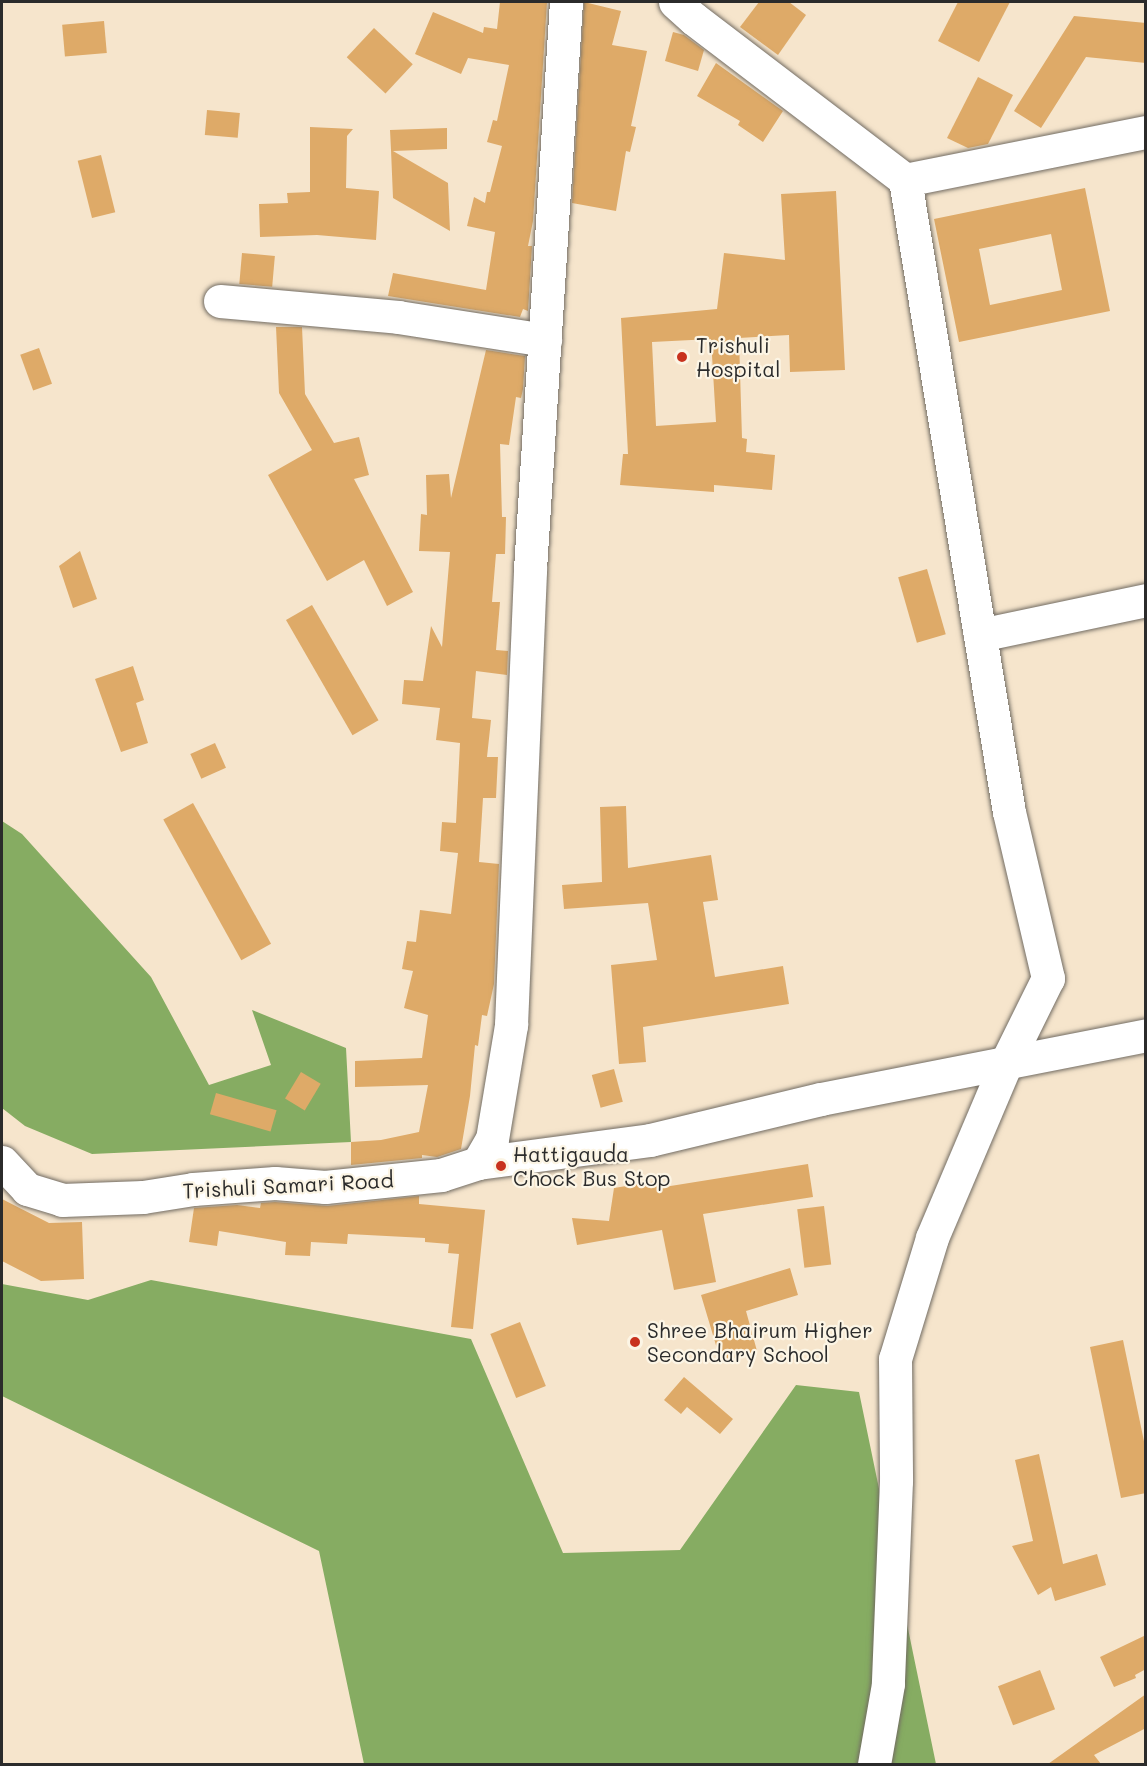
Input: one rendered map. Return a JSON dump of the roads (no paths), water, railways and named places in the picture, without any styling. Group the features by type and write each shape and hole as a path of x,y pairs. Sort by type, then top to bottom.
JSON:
{"street":[{"path":"478,1163 492,1138 511,1025 530,568 566,2"},
{"path":"675,2 694,19 905,180 1009,812 1048,978 1007,1060 932,1238 895,1359 896,1481 888,1684 874,1764"},
{"path":"905,180 1146,132"},
{"path":"220,301 398,317 545,340"},
{"path":"980,635 1146,600"},
{"name":"Trishuli Samari Road","path":"2,1162 27,1189 62,1200 143,1197 193,1189 275,1183 325,1187 441,1175 478,1163 650,1140 821,1099 1007,1060 1146,1035"}],"place":[{"name":"Trishuli Hospital","path":"682,357"},
{"name":"Hattigauda Chock Bus Stop","path":"501,1166"},
{"name":"Shree Bhairum Higher Secondary School","path":"635,1342"}]}
